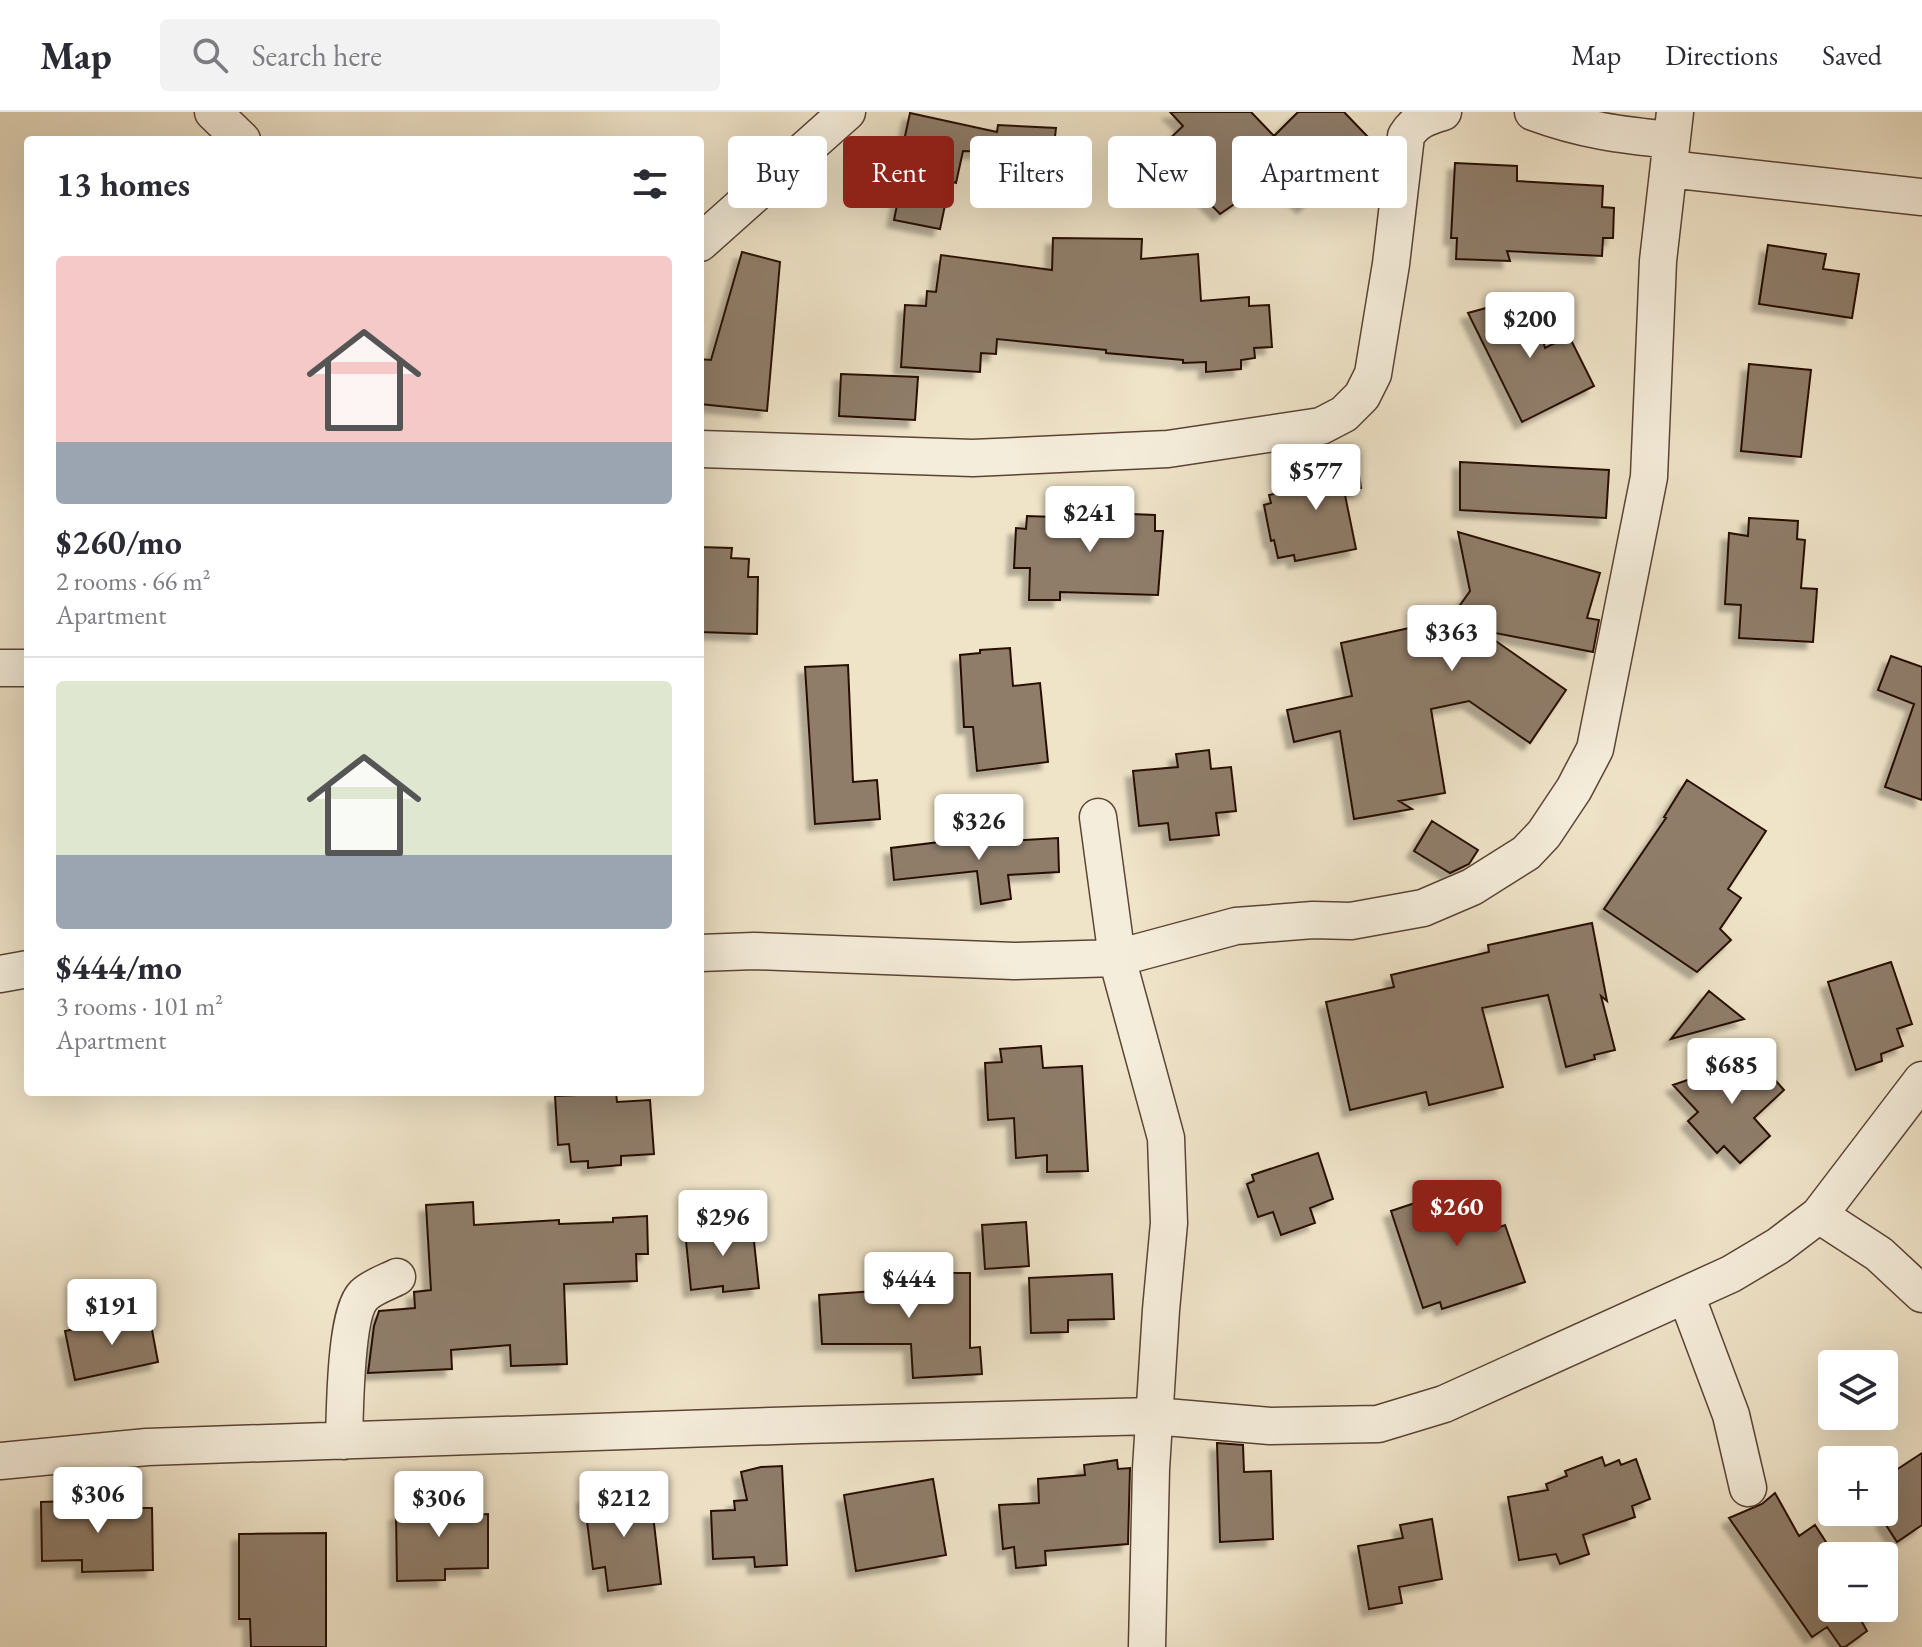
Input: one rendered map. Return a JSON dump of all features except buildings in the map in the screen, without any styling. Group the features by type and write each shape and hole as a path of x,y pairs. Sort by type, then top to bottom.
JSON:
{"street":[{"path":"213,112 238,136"},
{"path":"704,239 847,112"},
{"path":"704,449 973,458 1168,449 1321,426 1344,414 1362,396 1373,374 1391,264 1406,136 1419,121 1443,112"},
{"path":"1533,112 1574,127 1608,134 1671,140 1922,197"},
{"path":"704,953 754,951 1014,961 1117,958 1236,926 1313,920 1351,921 1423,908 1472,887 1526,853 1544,834 1574,789 1595,749 1649,477 1658,261 1671,140"},
{"path":"0,668 24,668"},
{"path":"1098,817 1117,958 1166,1138 1169,1223 1154,1416 1147,1647"},
{"path":"0,974 24,970"},
{"path":"0,1461 147,1447 1154,1416 1270,1426 1378,1424 1444,1404 1731,1274 1778,1246 1819,1215 1922,1080"},
{"path":"1819,1215 1879,1254 1922,1294"},
{"path":"344,1441 346,1379 356,1307 364,1295 397,1277"},
{"path":"1686,1295 1731,1415 1748,1488"}]}
